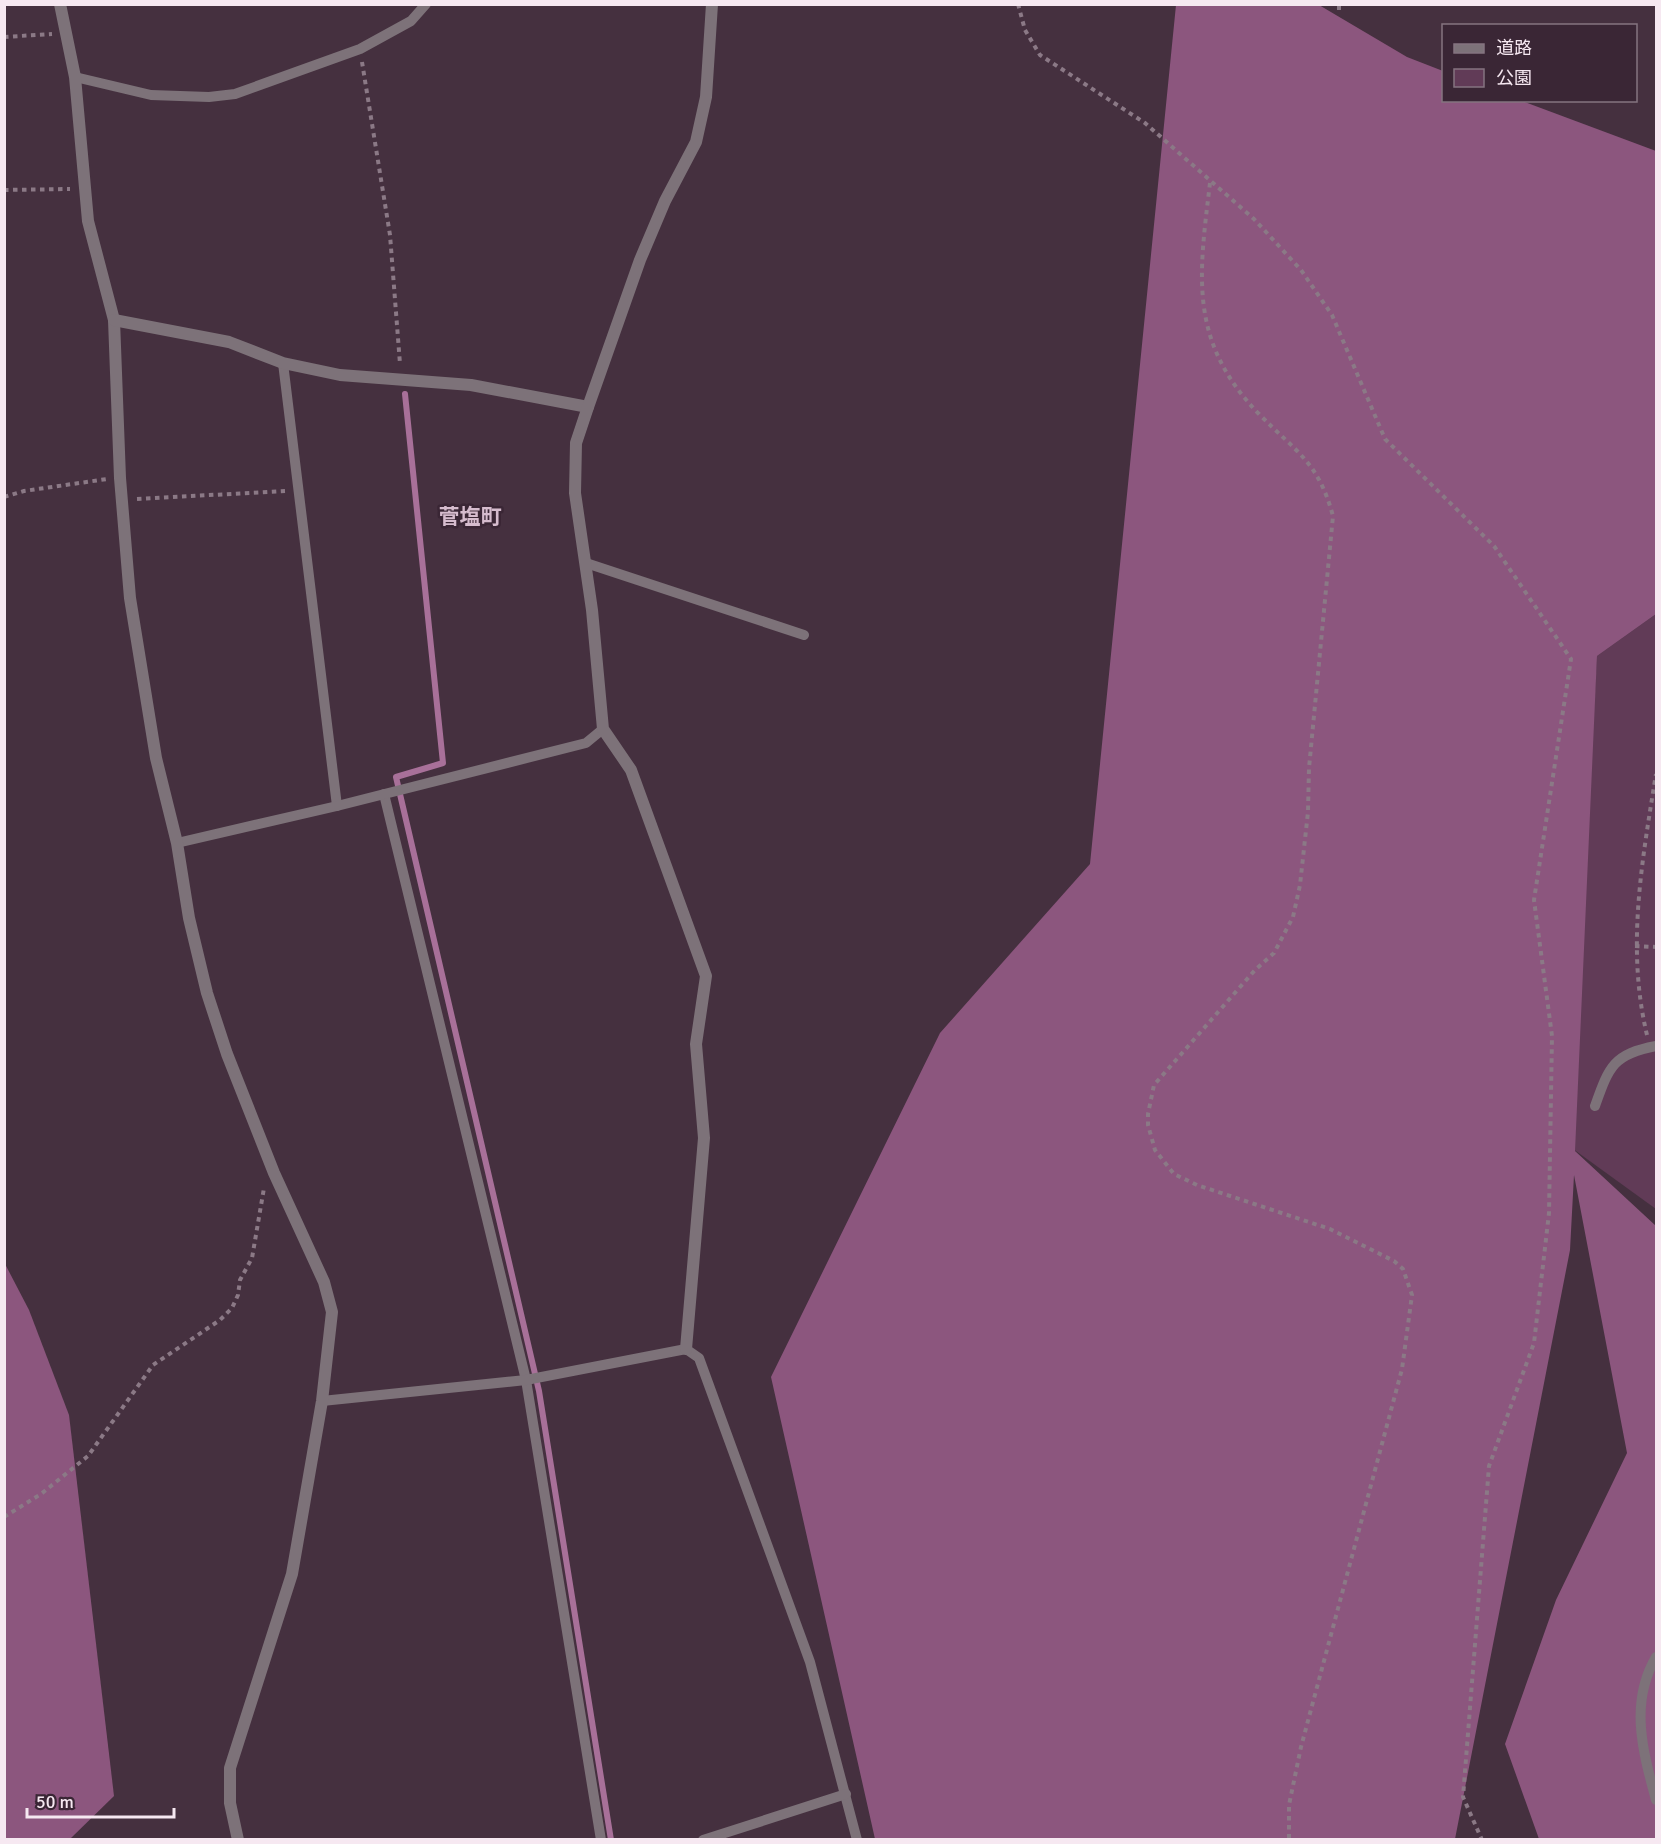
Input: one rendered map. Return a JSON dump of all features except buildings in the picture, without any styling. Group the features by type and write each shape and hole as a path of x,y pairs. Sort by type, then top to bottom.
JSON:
{"street":[{"path":"60,4 75,77 83,189 88,221 114,320 121,499 138,652 156,758 177,843 189,918 213,1011 274,1173 324,1282 332,1312 322,1401 292,1574 230,1768 230,1803 238,1839"},
{"path":"686,1349 704,1138 696,1044 706,976 631,770 603,729 586,563 575,493 576,444 588,406 640,260 665,201 696,142 706,97 712,4"},
{"path":"114,320 229,342 283,363 340,375 471,385 588,406"}],"lane":[{"path":"75,77 151,94 209,97 235,94 360,49 411,21 426,4"},
{"path":"283,363 337,806"},
{"path":"586,563 804,635"},
{"path":"177,843 337,806 586,743 603,729"},
{"path":"384,794 526,1380 601,1839"},
{"path":"1595,1106 1608,1070 1619,1058 1637,1050 1656,1046"},
{"path":"322,1401 526,1380 686,1349 699,1358 810,1662 857,1839"},
{"path":"1656,1657 1645,1680 1639,1716 1644,1752 1656,1800"},
{"path":"703,1839 846,1794"}],"path":[{"path":"1018,4 1024,30 1040,55 1145,123 1254,219 1300,270 1332,315 1385,440 1494,546 1571,659 1534,900 1552,1036 1550,1214 1534,1343 1489,1466 1463,1797 1482,1839"},
{"path":"1339,4 1339,10"},
{"path":"4,37 66,33"},
{"path":"360,49 390,234 401,380"},
{"path":"1210,182 1204,231 1202,302 1214,351 1239,392 1306,458 1327,496 1333,516 1309,768 1308,812 1300,885 1293,917 1274,953 1255,970 1154,1085 1148,1114 1150,1137 1165,1165 1174,1174 1197,1185 1330,1229 1386,1256 1403,1269 1412,1295 1394,1405 1356,1535 1294,1775 1289,1805 1289,1839"},
{"path":"4,190 83,189"},
{"path":"4,497 24,491 120,478"},
{"path":"121,499 298,490"},
{"path":"1643,1020 1636,984 1635,946 1640,880 1656,774"},
{"path":"1635,946 1656,947"},
{"path":"4,1517 41,1494 88,1456 153,1365 220,1320 232,1308 238,1295 240,1280 252,1258 264,1184 274,1173"}],"green space":[{"path":"1656,614 1656,1209 1569,1146 1597,656"}],"shaded area":[{"path":"1176,5 1319,5 1407,57 1442,71 1442,102 1525,102 1656,151 1656,614 1597,656 1575,1151 1656,1226 1656,1839 1539,1839 1505,1744 1556,1600 1627,1453 1574,1175 1570,1250 1455,1839 875,1839 771,1377 940,1033 1090,864"},
{"path":"4,1262 29,1310 69,1415 114,1796 70,1839 5,1839"}],"waterway":[{"path":"405,394 443,763 396,777 539,1391 611,1840"}],"district":[{"name":"菅塩町","path":"470,517"}]}
